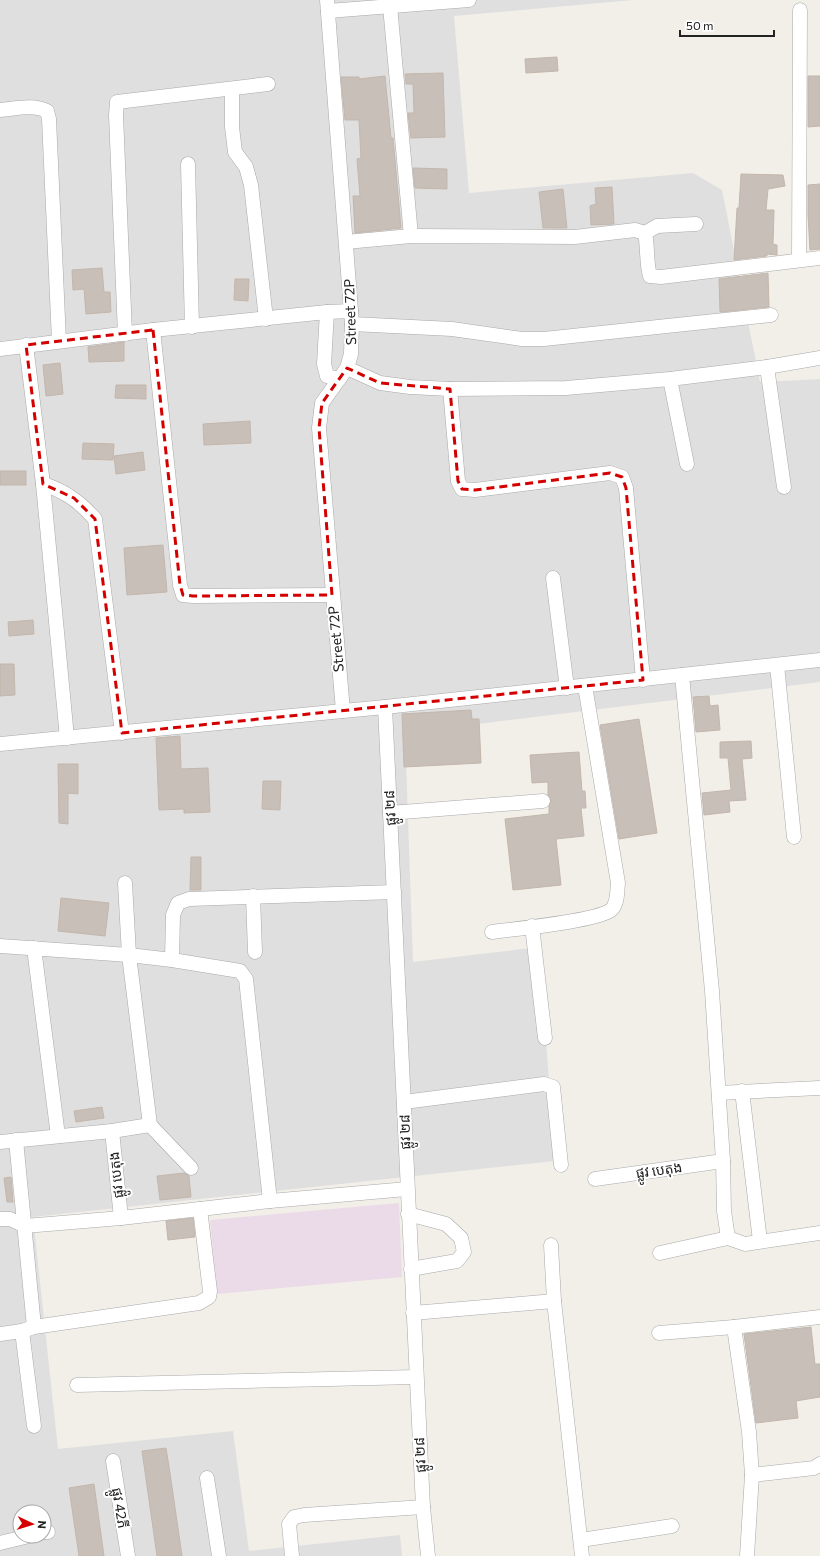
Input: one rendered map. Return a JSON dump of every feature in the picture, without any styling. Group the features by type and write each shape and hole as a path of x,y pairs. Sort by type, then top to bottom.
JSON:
{"street":[{"path":"328,6 390,6 470,0"},
{"name":"Street 72P","path":"328,6 352,318 351,354 347,368 322,403 319,428 343,711"},
{"path":"390,6 411,236"},
{"path":"800,10 800,260"},
{"path":"125,334 116,115 117,102 268,84"},
{"path":"232,89 232,127 235,152 246,167 250,184 266,318"},
{"path":"0,110 29,107 40,108 47,111 49,119 59,341"},
{"path":"188,164 192,327"},
{"path":"346,242 411,236 575,237 635,230 645,233 657,226 696,224"},
{"path":"645,233 650,276 661,277 820,258"},
{"path":"327,312 324,364 325,371 327,376 339,379"},
{"path":"0,349 153,330 327,312 352,318 452,329 522,339 544,339 772,315"},
{"path":"153,330 180,585 183,594 193,596 332,595"},
{"path":"26,345 43,484 67,738"},
{"path":"347,368 380,383 410,387 450,389 566,388 670,379 820,358"},
{"path":"767,366 784,486"},
{"path":"670,379 687,464"},
{"path":"450,389 458,481 462,488 475,490 610,473 622,477 626,488 643,680"},
{"path":"43,484 60,490 74,498 86,508 95,519 122,733"},
{"path":"553,578 566,688"},
{"path":"0,744 385,707 820,660"},
{"path":"777,665 794,837"},
{"path":"682,675 712,991 724,1211 728,1238"},
{"path":"492,932 579,920 604,914 612,909 616,902 618,883 585,686"},
{"name":"ផ្លូវ ២៨","path":"385,707 416,1377 423,1506 428,1556"},
{"path":"390,813 543,801"},
{"path":"125,882 130,955 150,1125 190,1168"},
{"path":"172,960 173,915 178,903 189,899 394,892"},
{"path":"253,896 255,952"},
{"path":"532,926 545,1038"},
{"path":"0,946 130,955 240,971 246,979 270,1201"},
{"path":"34,948 58,1136"},
{"path":"404,1102 544,1084 551,1085 553,1087 561,1165"},
{"path":"718,1093 818,1088"},
{"path":"742,1091 760,1241"},
{"path":"0,1142 112,1131 150,1125"},
{"name":"ផ្លូវ បេតុង","path":"112,1131 121,1218"},
{"path":"16,1140 25,1226 28,1329 34,1426"},
{"name":"ផ្លូវ បេតុង","path":"595,1179 722,1161"},
{"path":"0,1219 10,1219 25,1226 121,1218 270,1201 407,1189"},
{"path":"0,1334 199,1303 209,1297 210,1290 200,1209"},
{"path":"408,1214 446,1224 461,1238 464,1252 457,1261 411,1269"},
{"path":"660,1253 728,1238 745,1244 820,1233"},
{"path":"551,1245 554,1301 582,1556"},
{"path":"413,1312 554,1301"},
{"path":"659,1333 734,1327 820,1317"},
{"path":"734,1327 749,1432 752,1475 747,1556"},
{"path":"77,1385 416,1377"},
{"name":"ផ្លូវ 42ភី","path":"112,1461 128,1556"},
{"path":"752,1475 814,1468 820,1464"},
{"path":"207,1478 219,1556"},
{"path":"292,1556 289,1524 294,1517 423,1506"},
{"path":"581,1540 672,1526"},
{"path":"0,1543 12,1540"}],"highlighted area":[{"path":"153,330 180,585 183,595 332,595 319,428 322,403 347,368 380,383 450,389 458,481 462,489 475,490 610,473 622,477 626,488 643,680 122,733 95,519 74,498 43,484 26,345"}],"shaded area":[{"path":"0,0 633,0 454,16 469,193 693,173 722,190 760,382 820,379 820,682 405,733 413,962 539,947 555,1161 33,1217 58,1449 233,1431 249,1551 400,1535 402,1556 0,1556"},
{"path":"399,1203 402,1277 217,1294 210,1220"}],"building":[{"path":"557,57 558,71 526,73 525,59"},
{"path":"443,73 445,137 411,138 408,113 414,113 413,84 406,84 405,74"},
{"path":"385,76 391,138 393,138 401,228 355,233 353,196 360,196 357,159 361,158 359,120 345,120 341,77 359,77 359,79"},
{"path":"808,76 820,76 820,126 808,127"},
{"path":"413,168 447,169 447,189 415,188"},
{"path":"741,174 783,175 785,186 768,189 766,210 774,210 773,244 777,245 777,255 767,254 767,256 734,260 737,208 739,208"},
{"path":"820,184 820,249 810,250 808,185"},
{"path":"612,187 614,224 591,225 590,206 596,204 595,188"},
{"path":"563,189 567,228 543,228 539,192"},
{"path":"102,268 104,292 110,292 111,312 86,314 84,289 73,290 72,270"},
{"path":"768,273 769,307 720,312 719,279"},
{"path":"235,279 249,279 248,301 234,300"},
{"path":"124,342 124,361 89,362 88,347"},
{"path":"60,363 63,394 46,396 43,365"},
{"path":"116,385 146,385 146,399 115,398"},
{"path":"250,421 251,443 204,445 203,424"},
{"path":"83,443 114,444 113,460 82,459"},
{"path":"143,452 145,470 116,474 114,456"},
{"path":"0,471 26,471 26,485 0,485"},
{"path":"163,545 167,592 127,595 124,548"},
{"path":"33,620 34,634 9,636 8,622"},
{"path":"0,664 14,664 15,695 0,696"},
{"path":"709,696 710,706 718,705 720,730 696,732 693,697"},
{"path":"471,710 472,719 479,719 481,763 404,767 402,714"},
{"path":"639,719 657,833 619,839 600,725"},
{"path":"180,736 181,769 208,768 210,812 184,813 184,809 159,810 156,738"},
{"path":"751,741 752,758 742,759 746,800 729,801 730,812 704,815 702,793 731,790 728,758 720,758 720,742"},
{"path":"579,752 582,791 585,791 586,808 581,808 584,836 556,839 561,885 513,890 505,819 549,814 551,801 548,795 548,782 532,783 530,755"},
{"path":"58,764 78,764 78,794 68,793 68,824 59,823"},
{"path":"263,781 281,781 280,810 262,809"},
{"path":"191,857 201,857 201,890 190,890"},
{"path":"61,898 109,903 105,936 58,931"},
{"path":"102,1107 104,1118 76,1122 74,1111"},
{"path":"184,1173 189,1176 191,1197 160,1200 157,1176"},
{"path":"11,1177 13,1202 7,1202 4,1178"},
{"path":"193,1218 195,1237 168,1240 166,1221"},
{"path":"811,1327 815,1364 820,1364 820,1397 796,1401 798,1418 756,1423 744,1334"},
{"path":"166,1448 182,1556 157,1556 142,1451"},
{"path":"94,1484 104,1556 79,1556 69,1488"}]}
